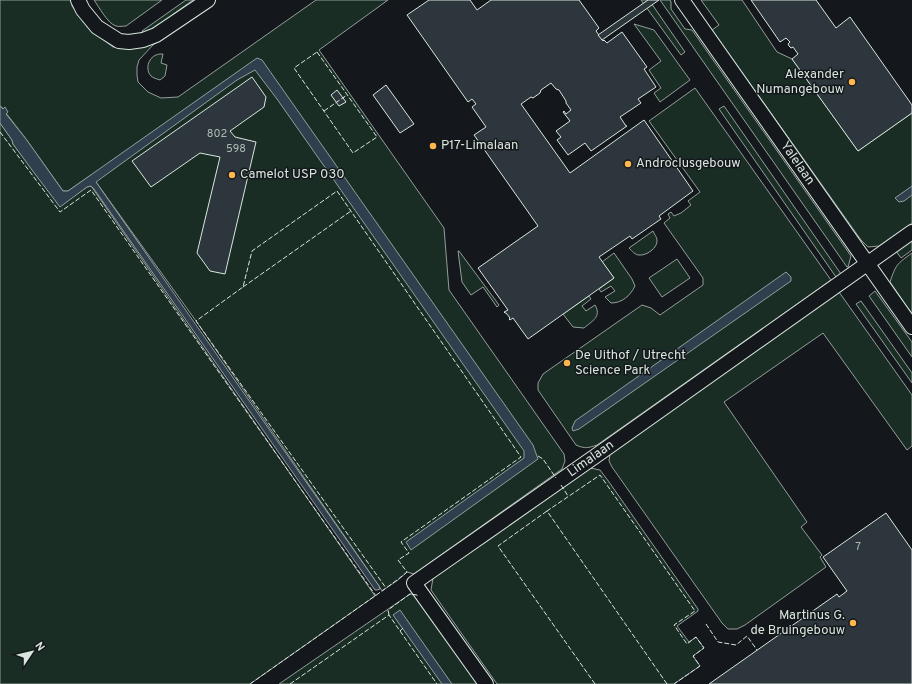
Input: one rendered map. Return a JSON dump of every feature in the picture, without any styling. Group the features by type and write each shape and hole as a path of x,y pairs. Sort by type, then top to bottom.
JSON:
{"street":[{"path":"78,0 83,10 97,27 119,41 129,42 156,36 208,0"},
{"name":"Yalelaan","path":"682,0 912,327"},
{"path":"867,263 912,232"},
{"name":"Limalaan","path":"486,684 414,583 867,263"}],"green space":[{"path":"0,0 71,0 72,6 89,29 113,47 143,45 161,40 153,45 139,60 137,75 138,82 148,92 161,98 178,97 316,0 388,0 319,50 444,228 449,290 564,454 565,461 562,469 414,574 407,572 382,591 196,321 91,175 68,191 63,191 6,113 8,112 0,106"},
{"path":"94,0 162,0 126,26 116,26 113,25 104,15"},
{"path":"186,0 193,0 172,15 170,21 143,33 142,31"},
{"path":"641,0 649,0 685,52 681,55"},
{"path":"660,0 670,0 671,9 685,29 692,30 851,256 848,267 847,267"},
{"path":"701,0 742,0 777,52 792,59 858,151 912,113 912,223 879,246 868,247 861,240 712,30 719,25"},
{"path":"634,24 654,30 690,80 660,102 654,93 661,88 649,70 661,61"},
{"path":"158,54 163,54 161,63 167,65 165,76 160,80 151,76 148,71 148,64 153,57"},
{"path":"695,88 831,280 597,445 586,448 582,447 576,445 538,390 538,383 543,374 642,305 651,308 660,315 703,285 703,278 664,223 670,218 668,214 671,212 674,216 681,213 691,205 688,201 700,192 649,121"},
{"path":"724,106 841,274 836,277 719,109"},
{"path":"0,123 12,140 13,144 60,206 87,187 91,186 375,596 250,684 0,684"},
{"path":"653,231 657,238 657,243 654,249 645,254 638,255 629,248"},
{"path":"912,240 912,250 901,258 896,251"},
{"path":"458,251 499,305 497,307 483,287 471,295 462,282"},
{"path":"614,253 632,279 635,286 631,293 625,298 619,302 611,303 605,297 615,291 611,286 601,292 599,289 614,278 602,262"},
{"path":"912,253 912,314 890,282 898,265"},
{"path":"677,259 690,278 662,297 649,278"},
{"path":"875,291 912,342 912,357 869,296"},
{"path":"839,292 912,395 912,446 907,450 823,333 724,402 807,522 801,527 822,555 820,557 826,567 745,625 737,629 728,629 722,623 612,467 609,461 610,454"},
{"path":"589,296 591,299 582,306 586,311 595,305 597,309 597,316 584,328 573,327 563,314"},
{"path":"861,301 912,373 912,383 856,304"},
{"path":"590,468 600,470 698,609 698,611 677,626 689,642 696,637 704,648 693,656 700,666 674,684 497,684 431,590 433,578"},
{"path":"410,594 417,595 480,684 279,684"}],"water":[{"path":"257,58 262,60 533,445 538,459 411,550 406,542 524,458 524,451 277,99 255,70 237,80 96,182 379,586 380,589 377,590 375,590 94,189 91,186 87,187 60,207 13,144 12,140 0,123 0,106 3,109 5,107 8,112 6,114 26,139 63,191 68,191"},
{"path":"912,186 912,195 904,201 899,202 895,198"},
{"path":"786,272 791,277 791,281 579,429 573,431 572,428 575,421"},
{"path":"400,610 452,684 442,684 393,615"}],"building":[{"name":"Androclusgebouw","path":"429,0 470,0 477,10 491,0 579,0 599,28 596,31 603,41 604,40 607,43 622,32 647,67 644,69 656,87 638,99 641,103 620,117 627,126 591,151 585,143 568,155 557,140 561,137 556,131 570,121 563,112 564,111 566,114 571,110 559,90 556,89 551,83 533,98 531,97 521,104 570,173 644,120 693,191 659,216 661,219 632,239 630,236 599,257 614,278 528,339 513,318 510,320 504,312 508,310 478,268 538,226 474,135 486,127 472,107 476,104 472,99 468,102 407,15"},
{"path":"648,0 659,0 602,40 598,35"},
{"name":"Alexander Numangebouw","path":"751,0 816,0 836,28 850,17 912,105 912,113 858,151 792,59 798,54 793,47 791,48 789,46 788,44 790,42 786,38 780,42"},
{"name":"Camelot USP 030","path":"252,77 266,97 264,107 230,131 235,137 256,142 225,274 210,271 197,253 220,157 200,153 151,187 132,161"},
{"path":"386,85 414,124 400,133 373,95"},
{"path":"337,90 346,102 339,106 331,95"},
{"name":"Martinus G. de Bruingebouw","path":"886,513 912,550 912,684 709,684 837,594 839,597 847,591 823,557"}],"fence":[{"path":"317,52 377,137 353,153 294,68 317,52"},
{"path":"324,111 347,95"},
{"path":"0,132 60,212 91,190 376,596"},
{"path":"250,684 382,591 404,575 407,572 398,560 409,553 401,542 521,457 337,191 252,251 243,287 196,321 386,588"},
{"path":"243,287 351,211"},
{"path":"538,456 543,459 556,478"},
{"path":"667,684 547,511 600,475 695,611 674,625 687,644 696,637 704,648 693,656 700,666 674,684"},
{"path":"561,485 568,496"},
{"path":"547,511 498,546 595,684"},
{"path":"389,615 388,610 410,594 418,596"},
{"path":"290,684 389,615 400,631 403,628"},
{"path":"706,624 718,642 736,645 747,636 757,650"},
{"path":"400,631 437,684"}],"place":[{"name":"Alexander Numangebouw","path":"852,82"},
{"name":"P17-Limalaan","path":"433,146"},
{"name":"Androclusgebouw","path":"628,164"},
{"name":"Camelot USP 030","path":"232,175"},
{"name":"De Uithof / Utrecht Science Park","path":"567,363"},
{"name":"Martinus G. de Bruingebouw","path":"853,623"}]}
